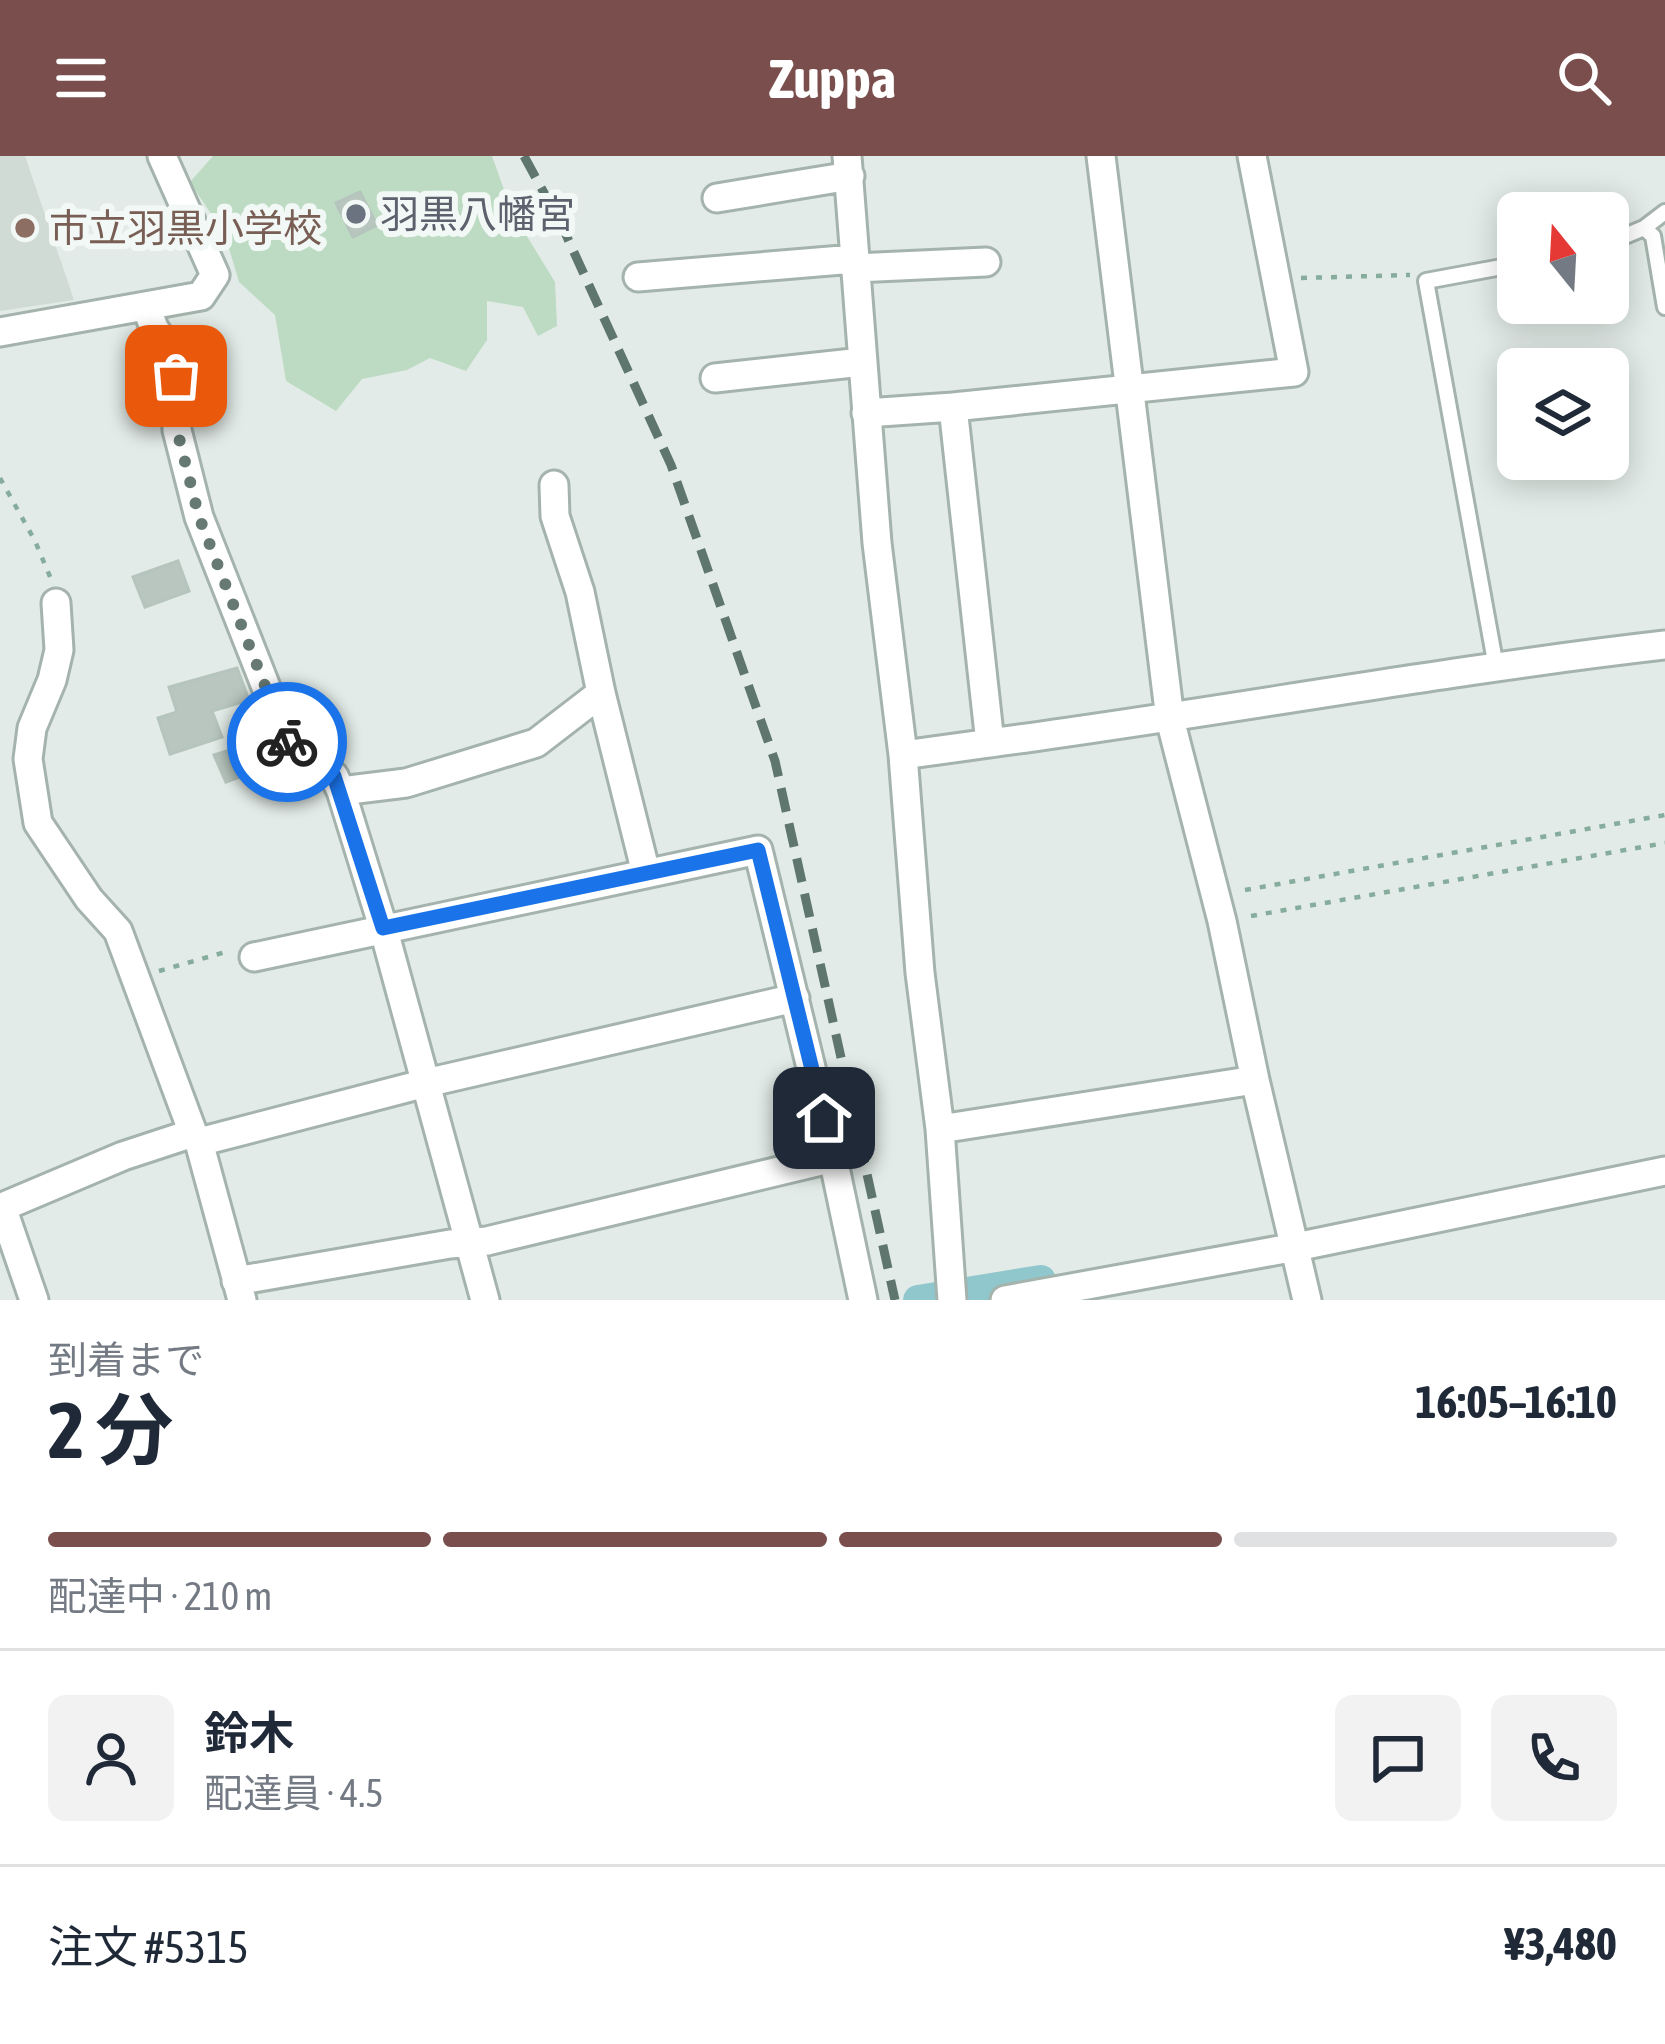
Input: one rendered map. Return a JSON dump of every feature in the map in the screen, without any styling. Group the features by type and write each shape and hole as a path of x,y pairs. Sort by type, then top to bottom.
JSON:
{"street":[{"path":"0,332 201,296 214,275 163,156"},
{"path":"1101,156 1170,719 1219,909 1307,1300"},
{"path":"866,413 1294,372 1252,156"},
{"path":"717,198 848,166 877,543 940,1129 951,1294"},
{"path":"638,277 854,264 986,262"},
{"path":"146,306 176,376 177,430 199,517 290,748 304,763 334,776 341,791 485,1300"},
{"path":"715,378 862,362"},
{"path":"953,407 990,743"},
{"path":"554,485 554,516 580,592 646,873"},
{"path":"56,603 59,650 32,728 28,759 38,823 89,899 118,932 196,1138 239,1290 488,1241 833,1158"},
{"path":"903,755 1665,645"},
{"path":"341,791 406,783 536,743 601,693"},
{"path":"254,957 758,850 863,1300"},
{"path":"34,1300 1,1208 123,1156 795,998"},
{"path":"940,1129 1255,1080"},
{"path":"1005,1300 1292,1234 1665,1171"}],"lane":[{"path":"1629,234 1665,212"},
{"path":"1644,228 1653,236 1665,307"},
{"path":"1496,667 1426,281 1497,268"}],"path":[{"path":"1276,280 1418,275 1426,281"},
{"path":"0,478 51,576 56,603"},
{"path":"1219,909 1665,815"},
{"path":"1219,909 1665,843"},
{"path":"136,977 243,947 254,957"}],"shaded area":[{"name":"市立羽黒小学校","path":"0,156 25,156 74,300 0,311"}],"green space":[{"path":"213,156 492,156 512,212 555,282 557,326 538,336 523,307 487,301 487,340 466,371 430,358 407,370 362,379 336,411 286,381 275,315 239,282 225,235 190,182"}],"building":[{"name":"羽黒八幡宮","path":"360,192 377,225 353,237 336,203"},
{"path":"178,561 189,591 145,607 133,577"},
{"path":"237,668 249,700 212,711 222,737 170,754 158,718 177,712 169,687"},
{"path":"263,740 275,764 226,782 214,755"}],"waterway":[{"path":"918,1300 1041,1280"}],"railway":[{"path":"524,156 562,226 671,465 775,761 895,1300"}],"way so far":[{"path":"176,376 177,430 199,517 287,742"}],"place":[{"name":"羽黒八幡宮","path":"356,214"},
{"name":"市立羽黒小学校","path":"25,228"}],"route":[{"path":"287,742 304,763 334,776 383,928 758,850 824,1118"}]}
